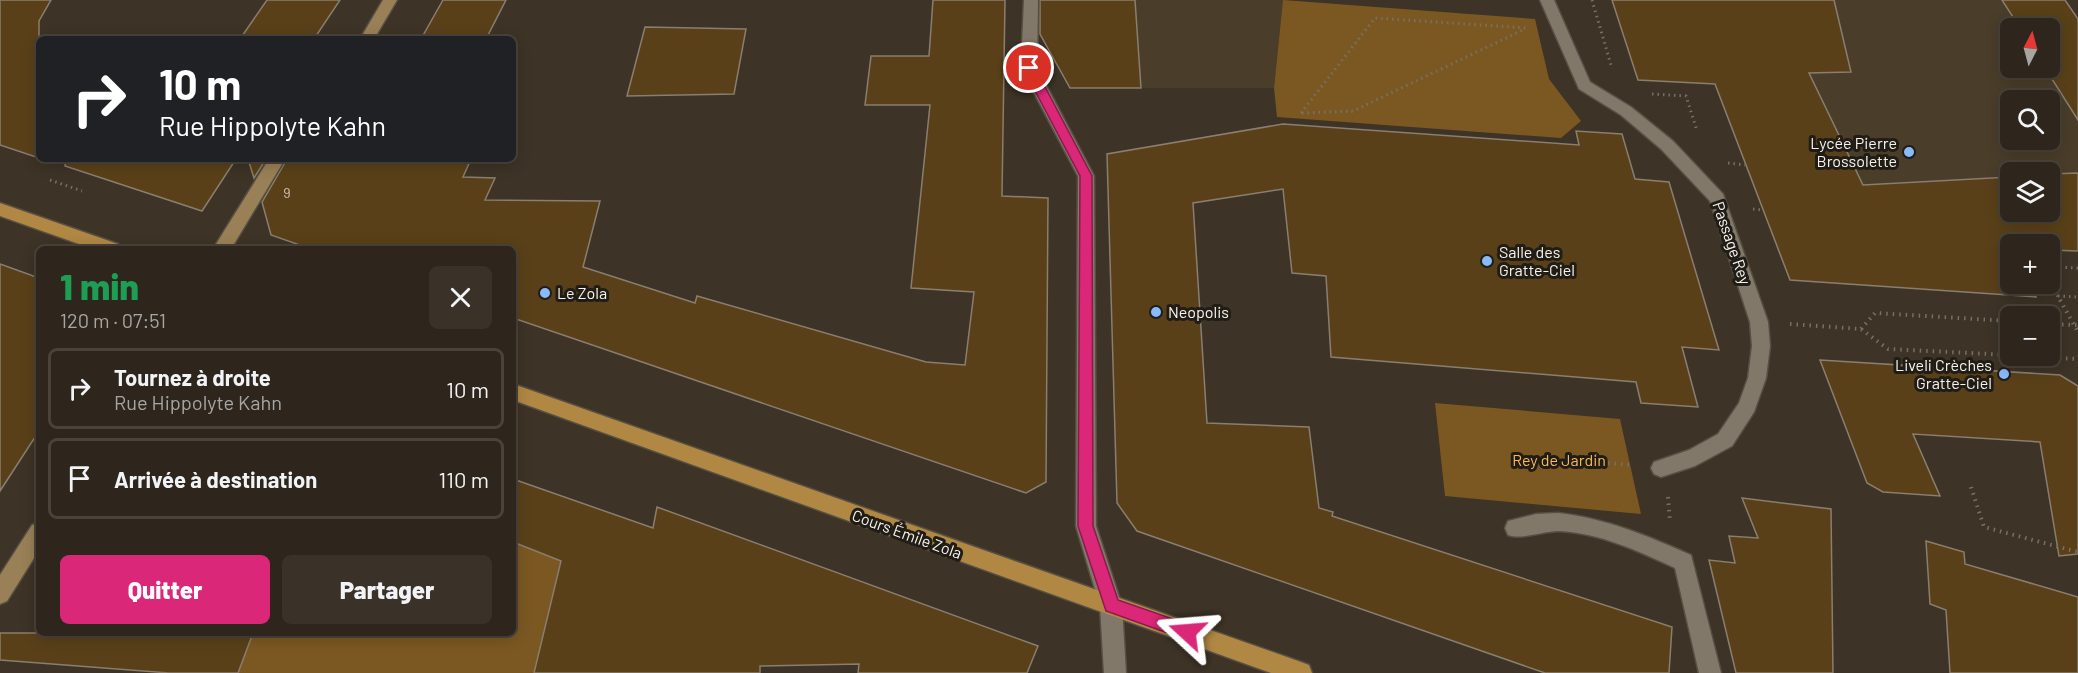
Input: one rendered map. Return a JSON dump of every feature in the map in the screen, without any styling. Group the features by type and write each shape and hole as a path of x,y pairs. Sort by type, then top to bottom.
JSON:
{"main road":[{"path":"0,209 104,246"},
{"name":"Cours Émile Zola","path":"516,393 1301,673"}],"street":[{"path":"369,36 390,0"},
{"path":"1031,0 1029,68 1086,176 1086,526 1111,606 1115,673"},
{"name":"Passage Rey","path":"1547,0 1584,85 1626,111 1651,131 1717,198 1759,322 1761,346 1757,378 1747,406 1725,440 1695,457 1662,468"},
{"path":"224,246 275,162"},
{"path":"1515,528 1548,521 1583,526 1629,539 1684,562 1710,673"},
{"path":"0,594 36,537"}],"path":[{"path":"1528,28 1353,111 1301,114 1375,18 1528,28 1541,29 1556,21"},
{"path":"50,180 82,191"},
{"path":"2060,267 2078,268"},
{"path":"2057,296 2078,297"},
{"path":"2057,296 2078,332"},
{"path":"1861,329 1875,313 2000,320"},
{"path":"1759,322 1861,329 1888,349 2000,355"},
{"path":"2060,324 2076,325"},
{"path":"2060,358 2078,359"},
{"path":"1608,463 1630,465"},
{"path":"1971,487 1984,527 2078,552"}],"shaded area":[{"path":"1052,0 1283,0 1274,88 1070,88 1053,57"},
{"name":"Lycée Pierre Brossolette","path":"1612,0 2065,0 2078,19 2078,251 2060,250 2060,234 2000,234 2000,294 2035,294 2036,297 1790,280 1715,84 1638,80"}],"green space":[{"path":"1283,0 1535,19 1549,79 1581,121 1561,138 1277,117 1274,88"},
{"name":"Rey de Jardin","path":"1435,403 1620,419 1641,514 1445,496"},
{"path":"516,543 561,561 534,673 238,673 252,636 516,636"}],"building":[{"path":"0,0 51,0 39,21 39,36 36,36 36,157 0,145"},
{"path":"267,0 340,0 316,36 242,36"},
{"path":"443,0 506,0 488,36 423,36"},
{"path":"933,0 1005,0 1002,196 1048,198 1046,482 1026,493 516,319 516,246 302,246 271,235 262,202 285,162 470,162 463,177 495,178 485,200 600,201 583,267 695,303 697,296 926,362 965,365 974,292 911,288 930,105 865,105 871,56 929,56"},
{"path":"1040,0 1135,0 1141,88 1070,88 1040,34"},
{"path":"1612,0 1834,0 1851,72 1809,73 1863,185 2000,178 2000,222 2060,222 2060,174 2078,173 2078,251 2060,250 2060,234 2000,234 2000,294 2035,294 2036,297 1790,280 1715,84 1638,80"},
{"path":"2002,0 2065,0 2078,19 2078,120 2051,78 2060,78 2060,18 2014,18"},
{"path":"645,27 746,29 734,94 627,96"},
{"path":"1283,124 1579,145 1576,131 1622,134 1635,179 1669,182 1719,350 1682,347 1698,407 1641,403 1636,382 1331,357 1326,276 1292,273 1283,189 1193,203 1207,423 1309,427 1319,508 1333,512 1332,516 1672,627 1669,673 1545,673 1137,531 1117,503 1107,154"},
{"path":"66,162 234,162 202,211 65,166"},
{"path":"249,162 264,162 254,178"},
{"path":"0,264 36,277 36,436 0,491"},
{"path":"1820,360 2060,375 2078,386 2078,554 2059,556 2040,442 1913,434 1940,496 1883,492 1867,483"},
{"path":"516,480 653,528 657,507 1038,646 1027,673 858,673 859,664 760,666 760,673 534,673 561,561 516,543"},
{"path":"1742,498 1831,509 1833,673 1736,673 1709,560 1735,563 1729,536 1758,538"},
{"path":"1926,541 1964,552 1965,564 2078,597 2078,673 1950,673 1946,610 1930,604"},
{"path":"0,633 36,633 36,636 252,636 238,673 169,673 0,660"}],"place":[{"name":"Lycée Pierre Brossolette","path":"1909,152"},
{"name":"Salle des Gratte-Ciel","path":"1487,261"},
{"name":"Le Zola","path":"545,293"},
{"name":"Neopolis","path":"1156,312"},
{"name":"Liveli Crèches Gratte-Ciel","path":"2004,374"}],"route":[{"path":"1029,68 1086,176 1086,526 1111,606 1187,632"}]}
